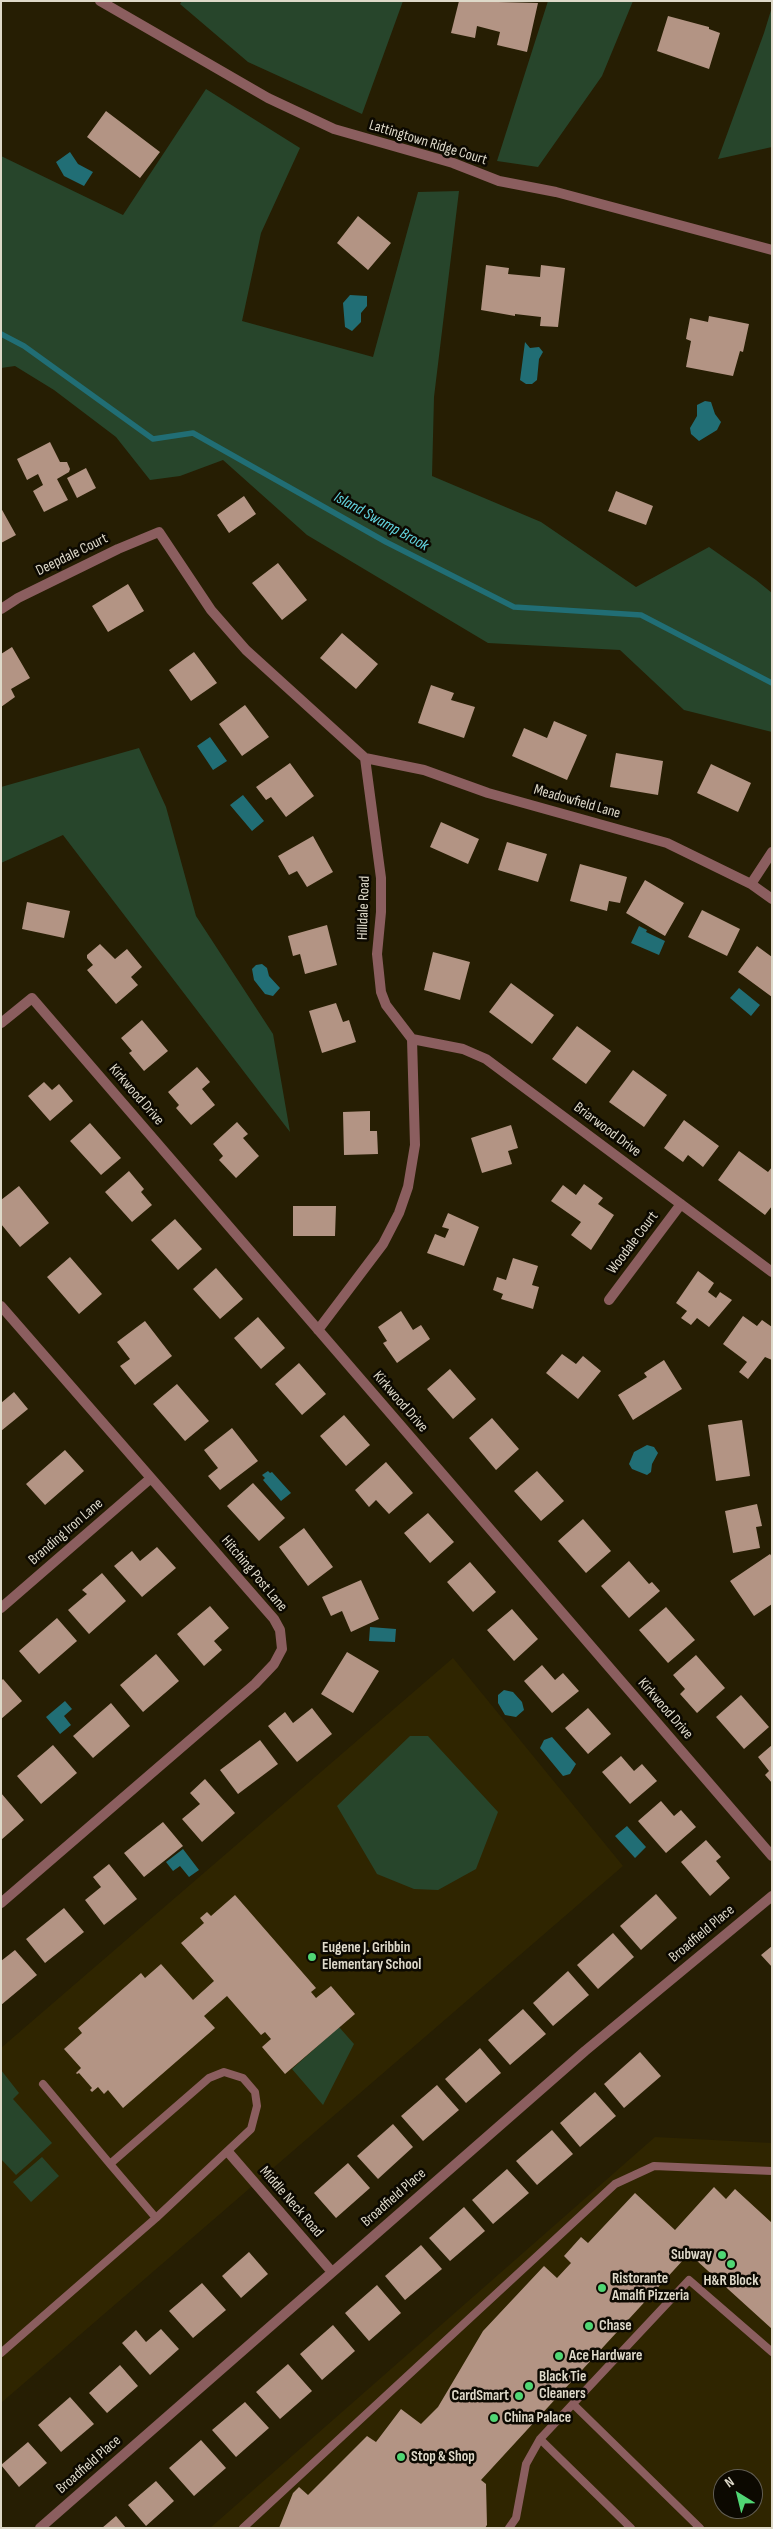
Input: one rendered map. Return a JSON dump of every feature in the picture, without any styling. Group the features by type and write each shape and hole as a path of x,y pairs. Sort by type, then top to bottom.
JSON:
{"street":[{"name":"Lattingtown Ridge Court","path":"100,1 268,98 334,129 453,163 498,180 556,192 772,250"},
{"name":"Deepdale Court","path":"1,609 18,598 118,549 159,532 211,610 246,650 365,758"},
{"name":"Meadowfield Lane","path":"365,758 424,770 488,793 667,843 751,884 772,899"},
{"name":"Hilldale Road","path":"365,758 381,878 381,912 377,954 381,992 386,1005 412,1039"},
{"path":"751,884 772,852"},
{"name":"Kirkwood Drive","path":"1,1023 32,998 772,1856"},
{"path":"318,1330 383,1244 399,1213 408,1187 415,1145 412,1039"},
{"name":"Briarwood Drive","path":"412,1039 463,1049 486,1059 772,1272"},
{"name":"Woodale Court","path":"609,1300 680,1204"},
{"name":"Hitching Post Lane","path":"1,1903 255,1684 274,1664 282,1649 280,1630 274,1619 2,1309"},
{"name":"Branding Iron Lane","path":"1,1608 151,1478"},
{"name":"Broadfield Place","path":"40,2528 585,2051 772,1896"},
{"name":"Middle Neck Road","path":"229,2152 332,2272"}],"lane":[{"path":"1,2353 229,2152 251,2129 257,2106 255,2092 244,2078 224,2072 209,2078 110,2164"},
{"path":"43,2084 156,2218"},
{"path":"243,2528 615,2184 654,2166 772,2170"},
{"path":"509,2528 516,2518 526,2464 540,2439 689,2280 772,2352"},
{"path":"573,2404 700,2528"},
{"path":"540,2439 631,2528"}],"shaded area":[{"name":"Eugene J. Gribbin Elementary School","path":"453,1658 623,1866 1,2403 1,2048"},
{"path":"655,2137 772,2143 772,2528 210,2528"}],"green space":[{"path":"182,1 403,1 362,114 248,62 180,4"},
{"path":"548,1 633,1 602,76 538,167 497,161"},
{"path":"772,7 772,147 718,159 764,33"},
{"path":"206,89 300,148 261,233 242,321 373,357 418,192 459,191 434,397 432,476 541,522 636,587 709,547 756,580 772,593 772,732 684,710 620,650 488,643 307,535 223,460 180,476 150,480 116,437 54,390 15,366 1,368 1,156 123,215"},
{"path":"139,748 166,807 196,916 273,1034 290,1132 63,835 1,863 1,787"},
{"path":"410,1736 428,1736 498,1812 476,1869 438,1890 414,1889 377,1874 337,1806"},
{"path":"339,2027 354,2044 323,2105 292,2069"},
{"path":"1,2070 19,2093 13,2099 52,2143 16,2175 1,2159"},
{"path":"42,2157 59,2176 31,2202 13,2182"}],"water":[{"path":"70,152 78,164 93,172 84,186 64,176 56,162"},
{"path":"350,295 367,296 367,306 361,313 361,322 352,331 345,327 343,303"},
{"path":"525,342 530,348 539,347 543,352 539,359 537,380 532,384 526,384 520,380"},
{"path":"705,401 711,402 715,414 721,422 717,430 699,441 691,434 690,428 697,416 697,405"},
{"path":"210,737 227,761 213,770 197,746"},
{"path":"243,795 264,821 252,831 230,805"},
{"path":"639,926 647,930 646,932 665,941 659,955 631,943"},
{"path":"262,964 267,968 269,976 280,988 273,996 265,994 254,980 252,969 256,965"},
{"path":"739,988 760,1005 751,1016 730,998"},
{"path":"647,1445 654,1447 658,1453 652,1464 651,1472 647,1475 632,1469 629,1464 634,1452"},
{"path":"268,1471 272,1472 291,1493 281,1501 263,1480 265,1478 262,1475"},
{"path":"370,1627 396,1629 395,1642 369,1641"},
{"path":"504,1690 513,1692 522,1702 524,1710 516,1717 505,1715 498,1703 498,1695"},
{"path":"65,1701 72,1709 64,1716 71,1725 60,1734 46,1717"},
{"path":"552,1737 576,1764 570,1774 563,1776 540,1748 544,1740"},
{"path":"627,1826 646,1847 635,1858 615,1836"},
{"path":"183,1849 199,1870 189,1877 180,1866 173,1871 166,1862"}],"building":[{"path":"459,1 538,3 527,52 497,45 500,32 477,26 475,38 451,33"},
{"path":"668,16 709,27 709,29 720,33 709,69 657,51"},
{"path":"106,111 160,152 140,178 87,137"},
{"path":"358,216 391,243 368,270 337,243"},
{"path":"486,265 509,268 508,274 540,277 541,265 565,268 558,327 540,326 541,317 515,314 515,316 481,310"},
{"path":"709,316 749,324 743,352 740,351 733,376 686,367 691,341 686,339 690,318 708,322"},
{"path":"50,442 60,462 67,462 70,469 69,472 57,479 68,500 44,512 33,491 43,485 38,474 27,480 17,459"},
{"path":"86,468 96,488 77,498 67,478"},
{"path":"616,491 653,506 646,525 608,511"},
{"path":"244,496 256,514 229,533 217,515"},
{"path":"1,508 16,535 1,543"},
{"path":"278,563 307,600 282,620 252,583"},
{"path":"128,584 144,611 108,632 92,606"},
{"path":"342,633 378,664 356,689 320,658"},
{"path":"12,647 30,678 11,689 15,697 1,707 1,654"},
{"path":"194,652 217,683 191,701 169,670"},
{"path":"431,685 454,693 451,700 475,707 464,738 418,723"},
{"path":"245,705 269,737 242,756 219,724"},
{"path":"554,721 587,735 567,780 512,756 524,728 547,738"},
{"path":"616,753 663,761 658,795 610,787"},
{"path":"290,763 314,796 286,817 271,797 266,800 256,787"},
{"path":"711,764 751,783 738,812 697,793"},
{"path":"441,822 479,839 468,864 430,847"},
{"path":"313,836 333,872 307,887 297,871 289,875 278,856"},
{"path":"507,842 547,854 538,882 498,870"},
{"path":"580,864 627,877 620,903 609,901 607,911 570,901"},
{"path":"645,880 684,903 665,936 626,913"},
{"path":"27,902 70,911 64,938 22,929"},
{"path":"702,910 740,929 727,956 688,937"},
{"path":"327,925 337,965 305,974 300,954 293,956 288,936"},
{"path":"100,944 115,959 127,949 142,967 131,977 138,985 116,1004 87,970 93,965 87,958 87,955"},
{"path":"757,946 772,957 772,997 738,972"},
{"path":"433,952 470,962 460,1000 424,990"},
{"path":"511,983 554,1015 532,1044 489,1012"},
{"path":"336,1003 343,1022 349,1020 356,1042 322,1053 309,1011"},
{"path":"142,1020 168,1051 144,1071 129,1053 132,1051 121,1038"},
{"path":"577,1026 611,1051 586,1084 552,1059"},
{"path":"197,1067 210,1082 202,1089 215,1105 191,1125 176,1108 179,1105 168,1092"},
{"path":"633,1070 667,1095 644,1127 609,1102"},
{"path":"44,1082 52,1090 59,1084 73,1101 50,1121 28,1096"},
{"path":"370,1111 370,1131 377,1131 378,1154 344,1155 343,1112"},
{"path":"684,1120 719,1146 703,1167 688,1155 683,1162 664,1148"},
{"path":"237,1122 248,1134 243,1138 259,1156 236,1178 219,1160 223,1156 213,1144"},
{"path":"90,1123 121,1158 101,1175 70,1141"},
{"path":"511,1125 518,1148 508,1151 512,1164 482,1173 471,1138"},
{"path":"739,1151 768,1172 772,1167 772,1206 765,1215 718,1180"},
{"path":"129,1171 144,1189 141,1192 152,1205 132,1222 105,1192"},
{"path":"584,1184 603,1198 598,1204 614,1215 591,1250 571,1235 581,1222 551,1201 563,1185 576,1195"},
{"path":"19,1186 49,1223 20,1247 1,1224 1,1200"},
{"path":"293,1206 336,1206 335,1236 293,1236"},
{"path":"448,1213 479,1227 464,1266 427,1253 435,1234 445,1238 449,1229 442,1227"},
{"path":"175,1219 202,1249 178,1270 151,1240"},
{"path":"70,1257 102,1294 79,1314 47,1277"},
{"path":"513,1258 538,1266 532,1285 539,1287 533,1309 501,1299 503,1294 493,1290 497,1277 506,1280"},
{"path":"216,1268 243,1299 220,1319 193,1289"},
{"path":"698,1271 714,1283 708,1292 716,1298 720,1292 732,1300 709,1327 697,1318 691,1325 681,1318 687,1311 676,1303"},
{"path":"401,1311 413,1330 421,1325 430,1339 397,1363 383,1343 387,1341 378,1327"},
{"path":"743,1316 757,1326 762,1320 772,1327 772,1360 765,1357 748,1379 739,1372 747,1362 723,1344"},
{"path":"258,1317 285,1348 261,1369 234,1338"},
{"path":"145,1321 172,1356 135,1385 120,1366 130,1359 117,1342"},
{"path":"562,1354 576,1364 583,1356 601,1371 578,1399 546,1373"},
{"path":"664,1360 682,1389 633,1420 618,1395 647,1377 644,1373"},
{"path":"299,1363 326,1394 302,1415 275,1384"},
{"path":"450,1369 476,1399 453,1419 427,1389"},
{"path":"177,1384 209,1421 185,1441 153,1404"},
{"path":"14,1392 28,1409 1,1431 1,1403"},
{"path":"344,1415 370,1445 346,1466 320,1436"},
{"path":"492,1418 519,1449 496,1470 469,1438"},
{"path":"742,1420 750,1476 716,1481 708,1425"},
{"path":"232,1428 258,1461 220,1490 208,1476 218,1468 204,1450"},
{"path":"65,1450 84,1471 45,1505 26,1484"},
{"path":"386,1462 413,1493 389,1514 376,1500 369,1507 355,1490"},
{"path":"537,1471 564,1501 541,1521 514,1491"},
{"path":"253,1483 285,1518 259,1541 227,1506"},
{"path":"757,1504 762,1526 756,1527 760,1548 733,1553 725,1511"},
{"path":"428,1513 454,1542 430,1563 404,1533"},
{"path":"583,1519 611,1551 586,1573 558,1541"},
{"path":"304,1528 333,1567 308,1586 279,1547"},
{"path":"157,1547 176,1568 142,1597 114,1566 132,1551 140,1561"},
{"path":"770,1554 772,1557 772,1604 754,1616 730,1581"},
{"path":"629,1561 649,1584 652,1582 660,1591 629,1618 601,1586"},
{"path":"470,1562 496,1592 473,1612 447,1582"},
{"path":"102,1573 126,1601 89,1634 68,1610 87,1594 82,1590"},
{"path":"361,1580 379,1619 351,1632 342,1611 331,1616 322,1597"},
{"path":"210,1606 229,1628 214,1641 222,1650 204,1666 177,1634"},
{"path":"666,1607 695,1640 668,1663 639,1630"},
{"path":"512,1609 538,1639 514,1661 487,1630"},
{"path":"57,1618 77,1641 39,1674 19,1651"},
{"path":"347,1652 379,1671 353,1713 321,1694"},
{"path":"156,1654 179,1681 143,1712 120,1685"},
{"path":"696,1655 725,1688 697,1713 680,1694 685,1689 673,1675"},
{"path":"542,1665 555,1680 563,1673 579,1691 552,1713 524,1681"},
{"path":"3,1679 22,1701 1,1719 1,1681"},
{"path":"741,1695 769,1727 744,1749 716,1717"},
{"path":"111,1703 130,1726 93,1758 73,1736"},
{"path":"312,1708 332,1734 297,1762 268,1726 285,1712 293,1723"},
{"path":"588,1708 611,1734 588,1754 565,1728"},
{"path":"260,1740 278,1764 238,1794 220,1770"},
{"path":"53,1745 77,1773 41,1804 17,1776"},
{"path":"772,1745 772,1783 765,1775 769,1771 758,1757"},
{"path":"621,1756 634,1771 642,1764 657,1781 630,1804 602,1772"},
{"path":"205,1779 235,1813 202,1842 182,1819 200,1804 190,1793"},
{"path":"1,1793 24,1820 1,1840"},
{"path":"661,1801 674,1816 681,1810 696,1827 666,1853 638,1821"},
{"path":"163,1822 183,1846 144,1877 124,1853"},
{"path":"706,1840 721,1857 716,1861 730,1878 710,1896 681,1862"},
{"path":"109,1864 137,1899 104,1925 85,1900 101,1887 93,1877"},
{"path":"656,1894 677,1918 641,1950 620,1926"},
{"path":"235,1895 316,1988 311,1992 316,1998 331,1986 355,2014 285,2074 262,2047 271,2039 265,2032 261,2035 227,1996 204,2016 215,2028 123,2108 108,2090 104,2094 98,2087 92,2092 90,2090 92,2088 79,2073 76,2073 81,2068 64,2049 82,2033 78,2028 141,1973 145,1978 161,1964 193,2000 214,1981 181,1943 204,1923 200,1918 207,1912 211,1916"},
{"path":"64,1908 84,1932 45,1963 26,1939"},
{"path":"613,1933 634,1957 598,1989 577,1965"},
{"path":"772,1946 772,1967 761,1955"},
{"path":"15,1950 37,1975 1,2005 1,1961"},
{"path":"568,1971 589,1995 553,2026 533,2003"},
{"path":"523,2009 546,2034 510,2065 488,2040"},
{"path":"480,2048 501,2073 466,2103 445,2079"},
{"path":"640,2052 661,2076 624,2108 604,2084"},
{"path":"437,2085 459,2110 423,2141 401,2116"},
{"path":"595,2092 616,2116 580,2147 560,2123"},
{"path":"393,2124 413,2147 378,2179 357,2156"},
{"path":"552,2130 573,2154 537,2185 516,2161"},
{"path":"348,2163 370,2188 336,2218 314,2193"},
{"path":"507,2169 529,2193 493,2224 472,2200"},
{"path":"714,2187 726,2199 735,2189 772,2223 772,2329 696,2260 685,2258 481,2480 486,2484 487,2525 485,2528 279,2528 293,2493 299,2487 308,2495 367,2436 376,2442 401,2409 421,2424 438,2407 483,2331 544,2266 557,2278 571,2263 564,2256 581,2237 588,2243 635,2193 675,2230"},
{"path":"464,2207 485,2231 450,2261 429,2238"},
{"path":"421,2245 442,2269 405,2300 385,2276"},
{"path":"249,2252 268,2274 241,2298 222,2276"},
{"path":"202,2283 226,2310 193,2338 169,2311"},
{"path":"377,2285 401,2313 369,2341 345,2313"},
{"path":"333,2325 355,2351 322,2380 300,2354"},
{"path":"161,2329 179,2349 150,2375 122,2343 136,2330 146,2342"},
{"path":"288,2364 312,2391 280,2419 256,2392"},
{"path":"120,2365 138,2386 107,2413 89,2393"},
{"path":"70,2397 94,2424 61,2452 38,2425"},
{"path":"245,2402 269,2428 236,2457 212,2430"},
{"path":"201,2440 226,2468 194,2496 169,2468"},
{"path":"28,2442 47,2463 19,2487 1,2465"},
{"path":"156,2481 174,2501 146,2526 128,2505"},
{"path":"116,2516 126,2528 102,2528"}],"waterway":[{"name":"Island Swamp Brook","path":"1,334 24,346 153,439 193,433 386,542 514,607 641,615 772,683"}],"place":[{"name":"Eugene J. Gribbin Elementary School","path":"312,1957"},
{"name":"Subway","path":"722,2255"},
{"name":"H&R Block","path":"731,2264"},
{"name":"Ristorante Amalfi Pizzeria","path":"602,2288"},
{"name":"Chase","path":"589,2326"},
{"name":"Ace Hardware","path":"559,2356"},
{"name":"Black Tie Cleaners","path":"529,2386"},
{"name":"CardSmart","path":"519,2396"},
{"name":"China Palace","path":"494,2418"},
{"name":"Stop & Shop","path":"401,2457"}]}
